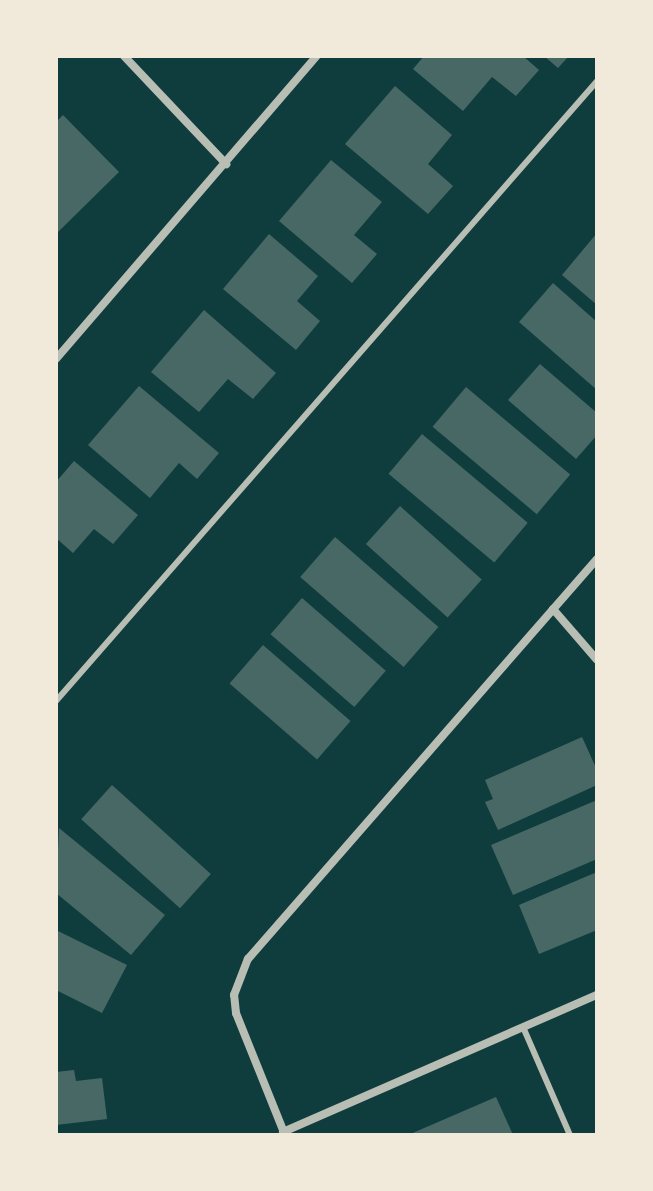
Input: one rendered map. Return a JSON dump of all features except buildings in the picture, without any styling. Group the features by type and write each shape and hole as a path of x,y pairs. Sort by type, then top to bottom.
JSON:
{"street":[{"path":"124,56 226,164"},
{"path":"56,359 317,56"},
{"path":"597,559 248,959 234,995 241,1036 284,1133 597,995"},
{"path":"553,609 597,660"}],"lane":[{"path":"56,701 597,81"},
{"path":"523,1027 570,1135"}]}
